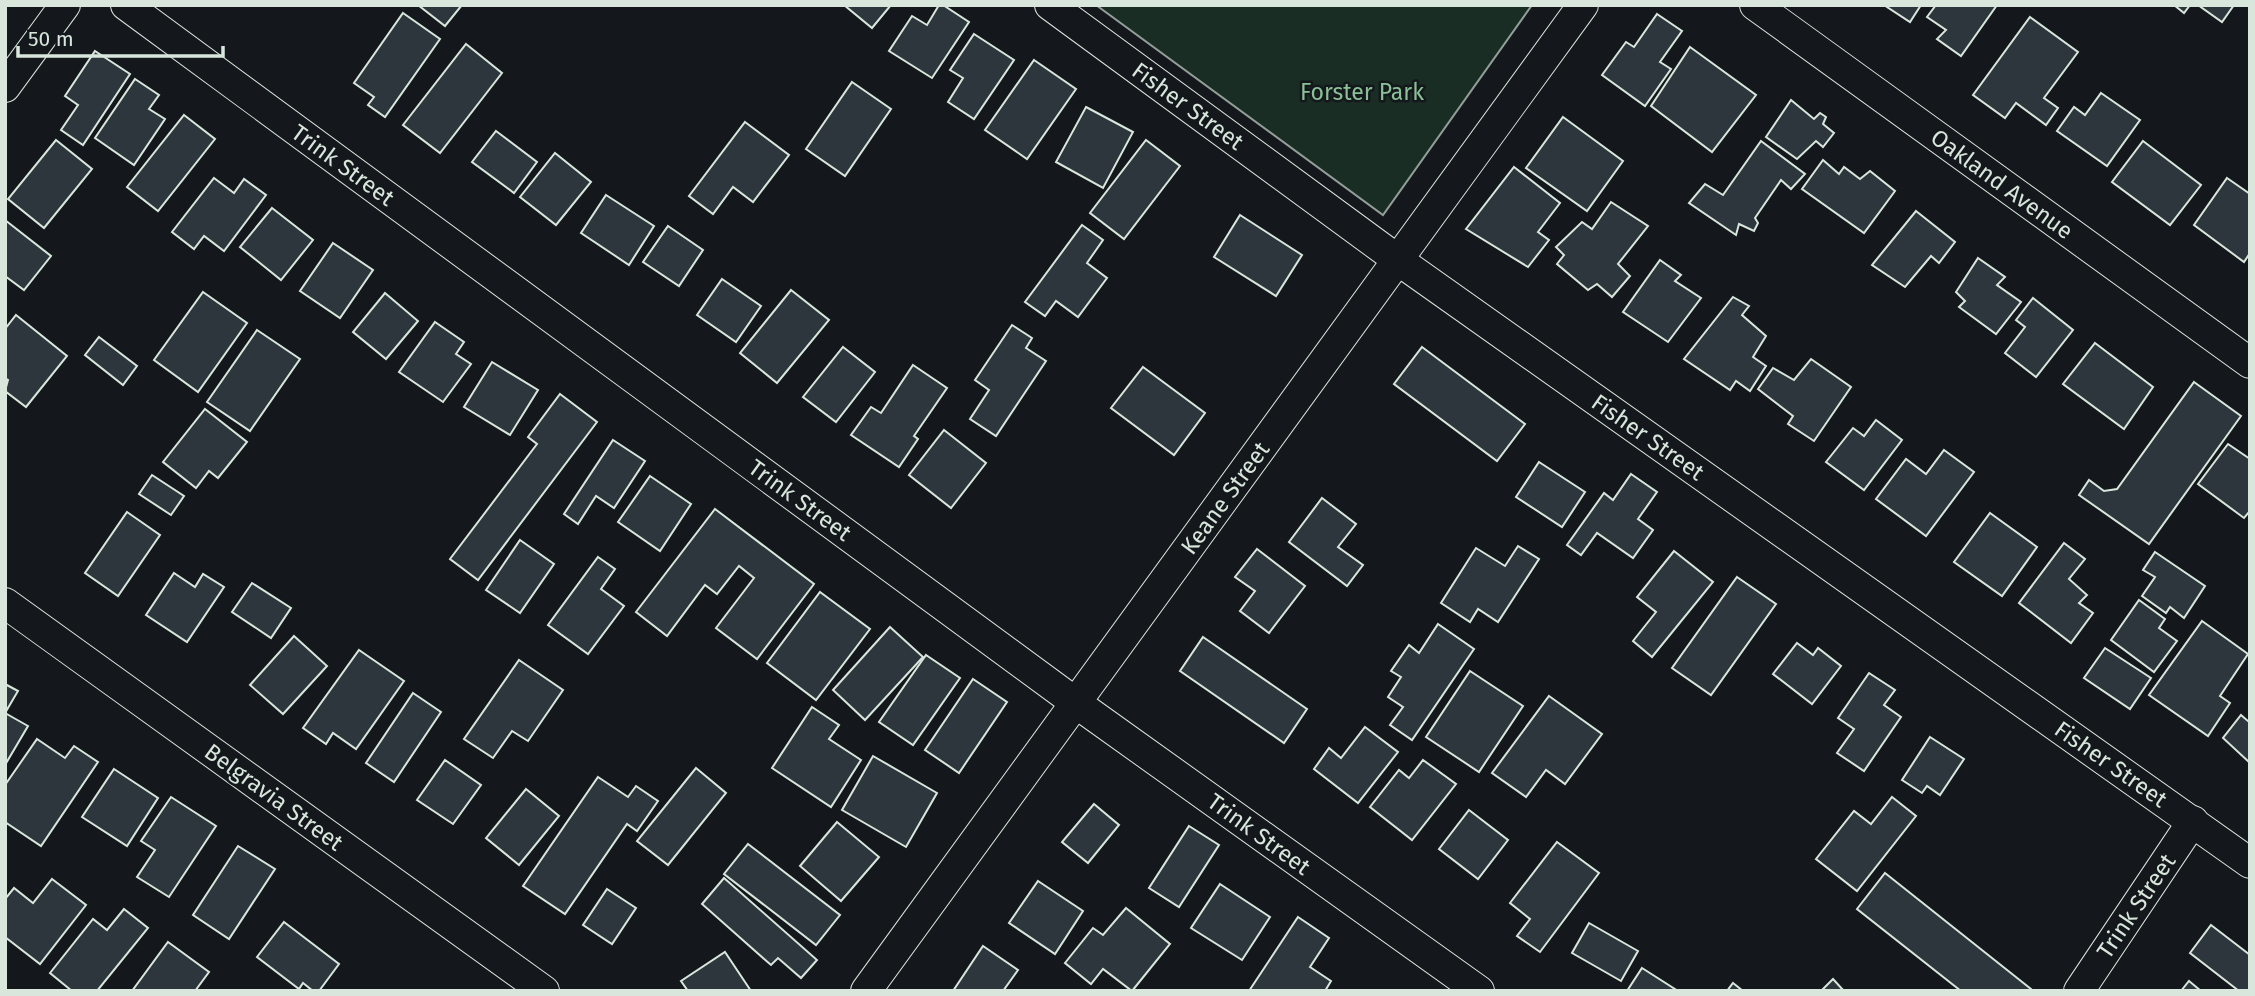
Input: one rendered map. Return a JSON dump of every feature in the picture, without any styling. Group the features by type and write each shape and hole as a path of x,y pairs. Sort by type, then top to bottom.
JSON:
{"street":[{"path":"5,87 65,5"},
{"name":"Trink Street","path":"126,5 1076,703 1479,991"},
{"name":"Fisher Street","path":"1050,5 1398,260 2250,863"},
{"name":"Keane Street","path":"866,991 1583,5"},
{"name":"Oakland Avenue","path":"1755,5 2250,363"},
{"name":"Belgravia Street","path":"5,603 544,991"},
{"name":"Trink Street","path":"2079,991 2193,821"}],"green space":[{"name":"Forster Park","path":"1096,5 1532,5 1383,215"}],"building":[{"path":"418,5 462,5 445,26"},
{"path":"844,5 891,5 872,28"},
{"path":"939,5 969,22 932,78 889,51 912,16 927,25"},
{"path":"1884,5 1921,5 1910,22"},
{"path":"1936,5 1997,5 1961,56 1937,39 1946,30 1927,17"},
{"path":"2174,5 2190,5 2184,13"},
{"path":"2198,5 2234,5 2222,22"},
{"path":"403,13 440,39 385,117 368,105 374,97 354,83"},
{"path":"1657,14 1682,31 1660,62 1671,69 1645,106 1602,75 1626,42 1634,47"},
{"path":"2030,17 2078,52 2044,98 2058,108 2046,125 2016,103 2005,118 1973,95"},
{"path":"974,34 1014,60 974,119 948,102 963,78 950,70"},
{"path":"466,44 502,73 440,153 403,125"},
{"path":"1690,47 1756,95 1712,152 1651,106"},
{"path":"95,51 130,74 83,145 61,130 78,105 65,96"},
{"path":"1034,60 1076,89 1027,159 985,130"},
{"path":"135,79 159,95 149,109 165,119 134,165 95,138"},
{"path":"852,82 891,109 845,176 806,149"},
{"path":"2101,93 2140,120 2107,166 2057,131 2074,107 2085,115"},
{"path":"1791,100 1814,119 1820,113 1826,117 1823,124 1834,133 1823,147 1816,141 1797,159 1766,137"},
{"path":"1086,107 1133,132 1103,188 1056,162"},
{"path":"184,115 215,139 158,211 127,187"},
{"path":"1563,117 1623,161 1587,211 1526,168"},
{"path":"745,122 789,155 753,202 733,187 713,214 689,196"},
{"path":"496,131 537,162 514,193 472,162"},
{"path":"56,140 92,169 44,228 8,199"},
{"path":"1146,140 1180,166 1124,239 1090,213"},
{"path":"1761,141 1805,174 1791,189 1781,180 1755,218 1758,223 1754,231 1739,224 1736,235 1689,203 1705,184 1723,195"},
{"path":"2143,141 2201,185 2170,225 2112,182"},
{"path":"555,153 591,182 556,225 520,197"},
{"path":"1823,160 1839,174 1844,167 1860,179 1870,171 1895,191 1864,233 1802,189"},
{"path":"1514,167 1560,203 1538,232 1549,240 1528,267 1466,229"},
{"path":"214,178 234,193 244,179 266,195 224,251 204,236 194,249 172,232"},
{"path":"2227,178 2250,194 2250,253 2244,262 2194,225"},
{"path":"606,195 654,226 629,265 581,233"},
{"path":"1611,202 1648,226 1618,264 1630,276 1612,297 1597,284 1588,290 1557,264 1564,255 1556,247 1582,222 1592,229"},
{"path":"272,208 313,240 281,280 240,247"},
{"path":"1916,211 1955,242 1939,263 1931,256 1905,287 1872,265"},
{"path":"1240,215 1302,255 1276,296 1214,257"},
{"path":"5,220 51,256 24,290 5,276"},
{"path":"1082,225 1103,240 1087,263 1107,278 1078,317 1056,301 1045,316 1025,302"},
{"path":"668,226 703,250 679,286 643,262"},
{"path":"333,243 373,270 340,318 300,291"},
{"path":"1978,258 2005,277 1997,285 2021,302 1996,334 1959,307 1965,301 1956,292"},
{"path":"1660,260 1681,275 1675,281 1701,298 1668,342 1623,312"},
{"path":"722,279 761,306 736,342 697,315"},
{"path":"791,290 829,320 777,383 740,353"},
{"path":"203,292 247,323 198,392 154,360"},
{"path":"385,293 418,321 386,359 353,332"},
{"path":"1733,297 1749,306 1742,315 1766,336 1753,357 1766,366 1750,391 1736,381 1730,390 1684,359"},
{"path":"2033,298 2073,330 2036,377 2005,353 2025,327 2016,320"},
{"path":"16,315 67,356 26,407 5,391 8,380 5,378 5,329"},
{"path":"435,322 464,342 456,354 471,364 443,402 399,372"},
{"path":"1012,325 1032,338 1026,348 1046,361 996,436 970,419 989,390 975,380"},
{"path":"257,330 300,359 250,431 207,402"},
{"path":"99,337 137,366 123,385 85,355"},
{"path":"2095,343 2153,387 2124,429 2063,384"},
{"path":"843,347 875,372 836,422 803,397"},
{"path":"1422,347 1525,424 1497,461 1394,384"},
{"path":"1811,359 1851,387 1814,441 1788,424 1793,416 1758,389 1773,368 1794,380"},
{"path":"492,362 538,390 510,435 464,407"},
{"path":"913,365 947,388 914,436 918,439 899,467 851,435 871,407 881,413"},
{"path":"1143,367 1205,413 1174,455 1111,408"},
{"path":"2194,382 2241,416 2149,544 2079,495 2089,480 2104,491 2117,489"},
{"path":"560,394 597,422 478,580 450,559 537,444 528,437"},
{"path":"205,409 247,442 218,478 209,471 196,488 163,462"},
{"path":"1876,420 1902,440 1864,490 1826,462 1853,428 1864,436"},
{"path":"944,430 986,463 951,508 909,475"},
{"path":"613,440 645,461 614,508 596,496 578,524 564,514"},
{"path":"2228,444 2250,459 2250,511 2244,518 2198,484"},
{"path":"1944,450 1974,472 1926,536 1876,499 1906,459 1926,474"},
{"path":"1539,462 1585,492 1562,527 1516,497"},
{"path":"1631,474 1657,492 1638,519 1653,530 1633,558 1597,533 1581,555 1567,545 1604,493 1613,500"},
{"path":"152,475 184,496 171,515 139,494"},
{"path":"650,476 691,504 660,551 618,522"},
{"path":"1322,498 1356,524 1338,547 1363,565 1347,586 1289,542"},
{"path":"715,509 814,584 757,659 716,628 754,578 739,566 717,594 705,585 667,636 636,612"},
{"path":"127,512 160,535 118,596 85,573"},
{"path":"1990,513 2037,547 2002,596 1954,562"},
{"path":"520,540 554,564 520,613 486,590"},
{"path":"2064,543 2085,559 2069,579 2087,595 2079,603 2093,613 2071,643 2019,603"},
{"path":"1518,546 1539,559 1498,622 1478,609 1470,622 1441,603 1476,548 1505,566"},
{"path":"1257,549 1305,586 1269,633 1240,611 1255,591 1235,577"},
{"path":"1674,551 1713,582 1652,657 1633,641 1656,612 1637,597"},
{"path":"2155,552 2205,586 2184,618 2170,607 2166,613 2142,596 2155,577 2143,570"},
{"path":"598,557 615,569 601,589 624,606 588,654 548,625"},
{"path":"174,573 195,587 203,574 224,587 187,642 146,615"},
{"path":"1737,577 1776,604 1711,695 1672,668"},
{"path":"252,583 291,608 271,638 232,612"},
{"path":"820,592 870,629 816,700 767,663"},
{"path":"2139,600 2165,619 2159,628 2177,641 2154,672 2111,640"},
{"path":"2202,621 2248,654 2220,696 2230,703 2208,736 2149,695"},
{"path":"1438,624 1474,649 1412,740 1390,725 1403,707 1388,697 1401,677 1391,671 1409,645 1419,653"},
{"path":"890,627 923,657 865,720 833,690"},
{"path":"294,636 327,666 283,714 250,685"},
{"path":"1203,637 1307,709 1284,743 1180,671"},
{"path":"1797,643 1813,655 1818,648 1841,666 1812,704 1773,674"},
{"path":"2105,648 2151,678 2130,709 2084,678"},
{"path":"359,650 404,681 356,749 333,733 326,744 303,728"},
{"path":"926,655 960,678 913,745 879,722"},
{"path":"519,660 563,690 528,741 512,731 493,758 464,739"},
{"path":"1470,671 1523,706 1479,772 1426,737"},
{"path":"1869,673 1895,690 1884,705 1901,717 1864,771 1837,753 1854,729 1838,718"},
{"path":"973,679 1007,702 959,773 925,750"},
{"path":"5,684 18,691 5,713"},
{"path":"413,693 441,712 394,782 366,763"},
{"path":"1549,696 1602,734 1565,784 1546,770 1526,797 1492,773"},
{"path":"812,707 839,725 829,739 861,760 831,807 772,768"},
{"path":"5,713 28,726 5,765"},
{"path":"2241,715 2249,722 2250,720 2250,763 2223,738"},
{"path":"1365,727 1398,752 1358,803 1314,769 1329,748 1341,758"},
{"path":"1930,737 1964,759 1940,795 1927,786 1922,793 1902,780"},
{"path":"37,739 65,758 74,746 98,762 41,846 5,822 5,785"},
{"path":"873,756 937,793 906,847 842,810"},
{"path":"445,760 481,785 453,824 417,800"},
{"path":"1423,760 1456,784 1412,840 1370,807 1399,770 1409,778"},
{"path":"696,768 726,793 668,865 637,841"},
{"path":"114,769 158,798 127,846 82,817"},
{"path":"598,777 628,797 636,786 658,801 637,831 627,824 565,914 523,886"},
{"path":"526,789 559,816 519,865 486,838"},
{"path":"171,797 216,826 169,897 137,877 155,850 141,841"},
{"path":"1892,797 1916,816 1857,891 1816,859 1854,811 1871,824"},
{"path":"1094,804 1119,825 1088,863 1062,842"},
{"path":"1469,810 1508,840 1478,879 1439,849"},
{"path":"837,822 879,857 841,901 800,866"},
{"path":"1189,826 1219,845 1179,907 1149,888"},
{"path":"1557,842 1599,873 1540,952 1517,936 1530,919 1510,903"},
{"path":"748,844 840,915 816,945 724,874"},
{"path":"238,846 275,869 229,939 193,915"},
{"path":"1885,873 2031,989 2030,991 1961,991 1857,909"},
{"path":"724,878 817,960 801,978 778,958 771,965 702,904"},
{"path":"52,879 86,905 40,964 5,937 5,899 14,888 33,903"},
{"path":"1038,881 1083,911 1055,954 1009,923"},
{"path":"1220,884 1270,917 1242,960 1191,928"},
{"path":"607,889 636,908 612,944 583,925"},
{"path":"1126,908 1170,944 1132,991 1103,969 1091,984 1065,963 1093,928 1103,935"},
{"path":"124,909 148,928 97,991 72,991 50,973 93,919 107,930"},
{"path":"1298,917 1329,938 1310,967 1331,981 1325,991 1249,991"},
{"path":"284,922 339,964 319,991 313,991 303,983 299,989 257,957"},
{"path":"1589,923 1638,951 1621,981 1572,953"},
{"path":"2211,925 2250,955 2250,991 2239,991 2190,953"},
{"path":"168,942 209,972 195,991 132,991"},
{"path":"983,946 1018,970 1003,991 953,991"},
{"path":"725,952 751,991 688,991 681,981"},
{"path":"1642,968 1678,991 1627,991"},
{"path":"1833,979 1844,991 1821,991"},
{"path":"2189,981 2201,991 2181,991"},
{"path":"1733,983 1743,991 1727,991"}]}
